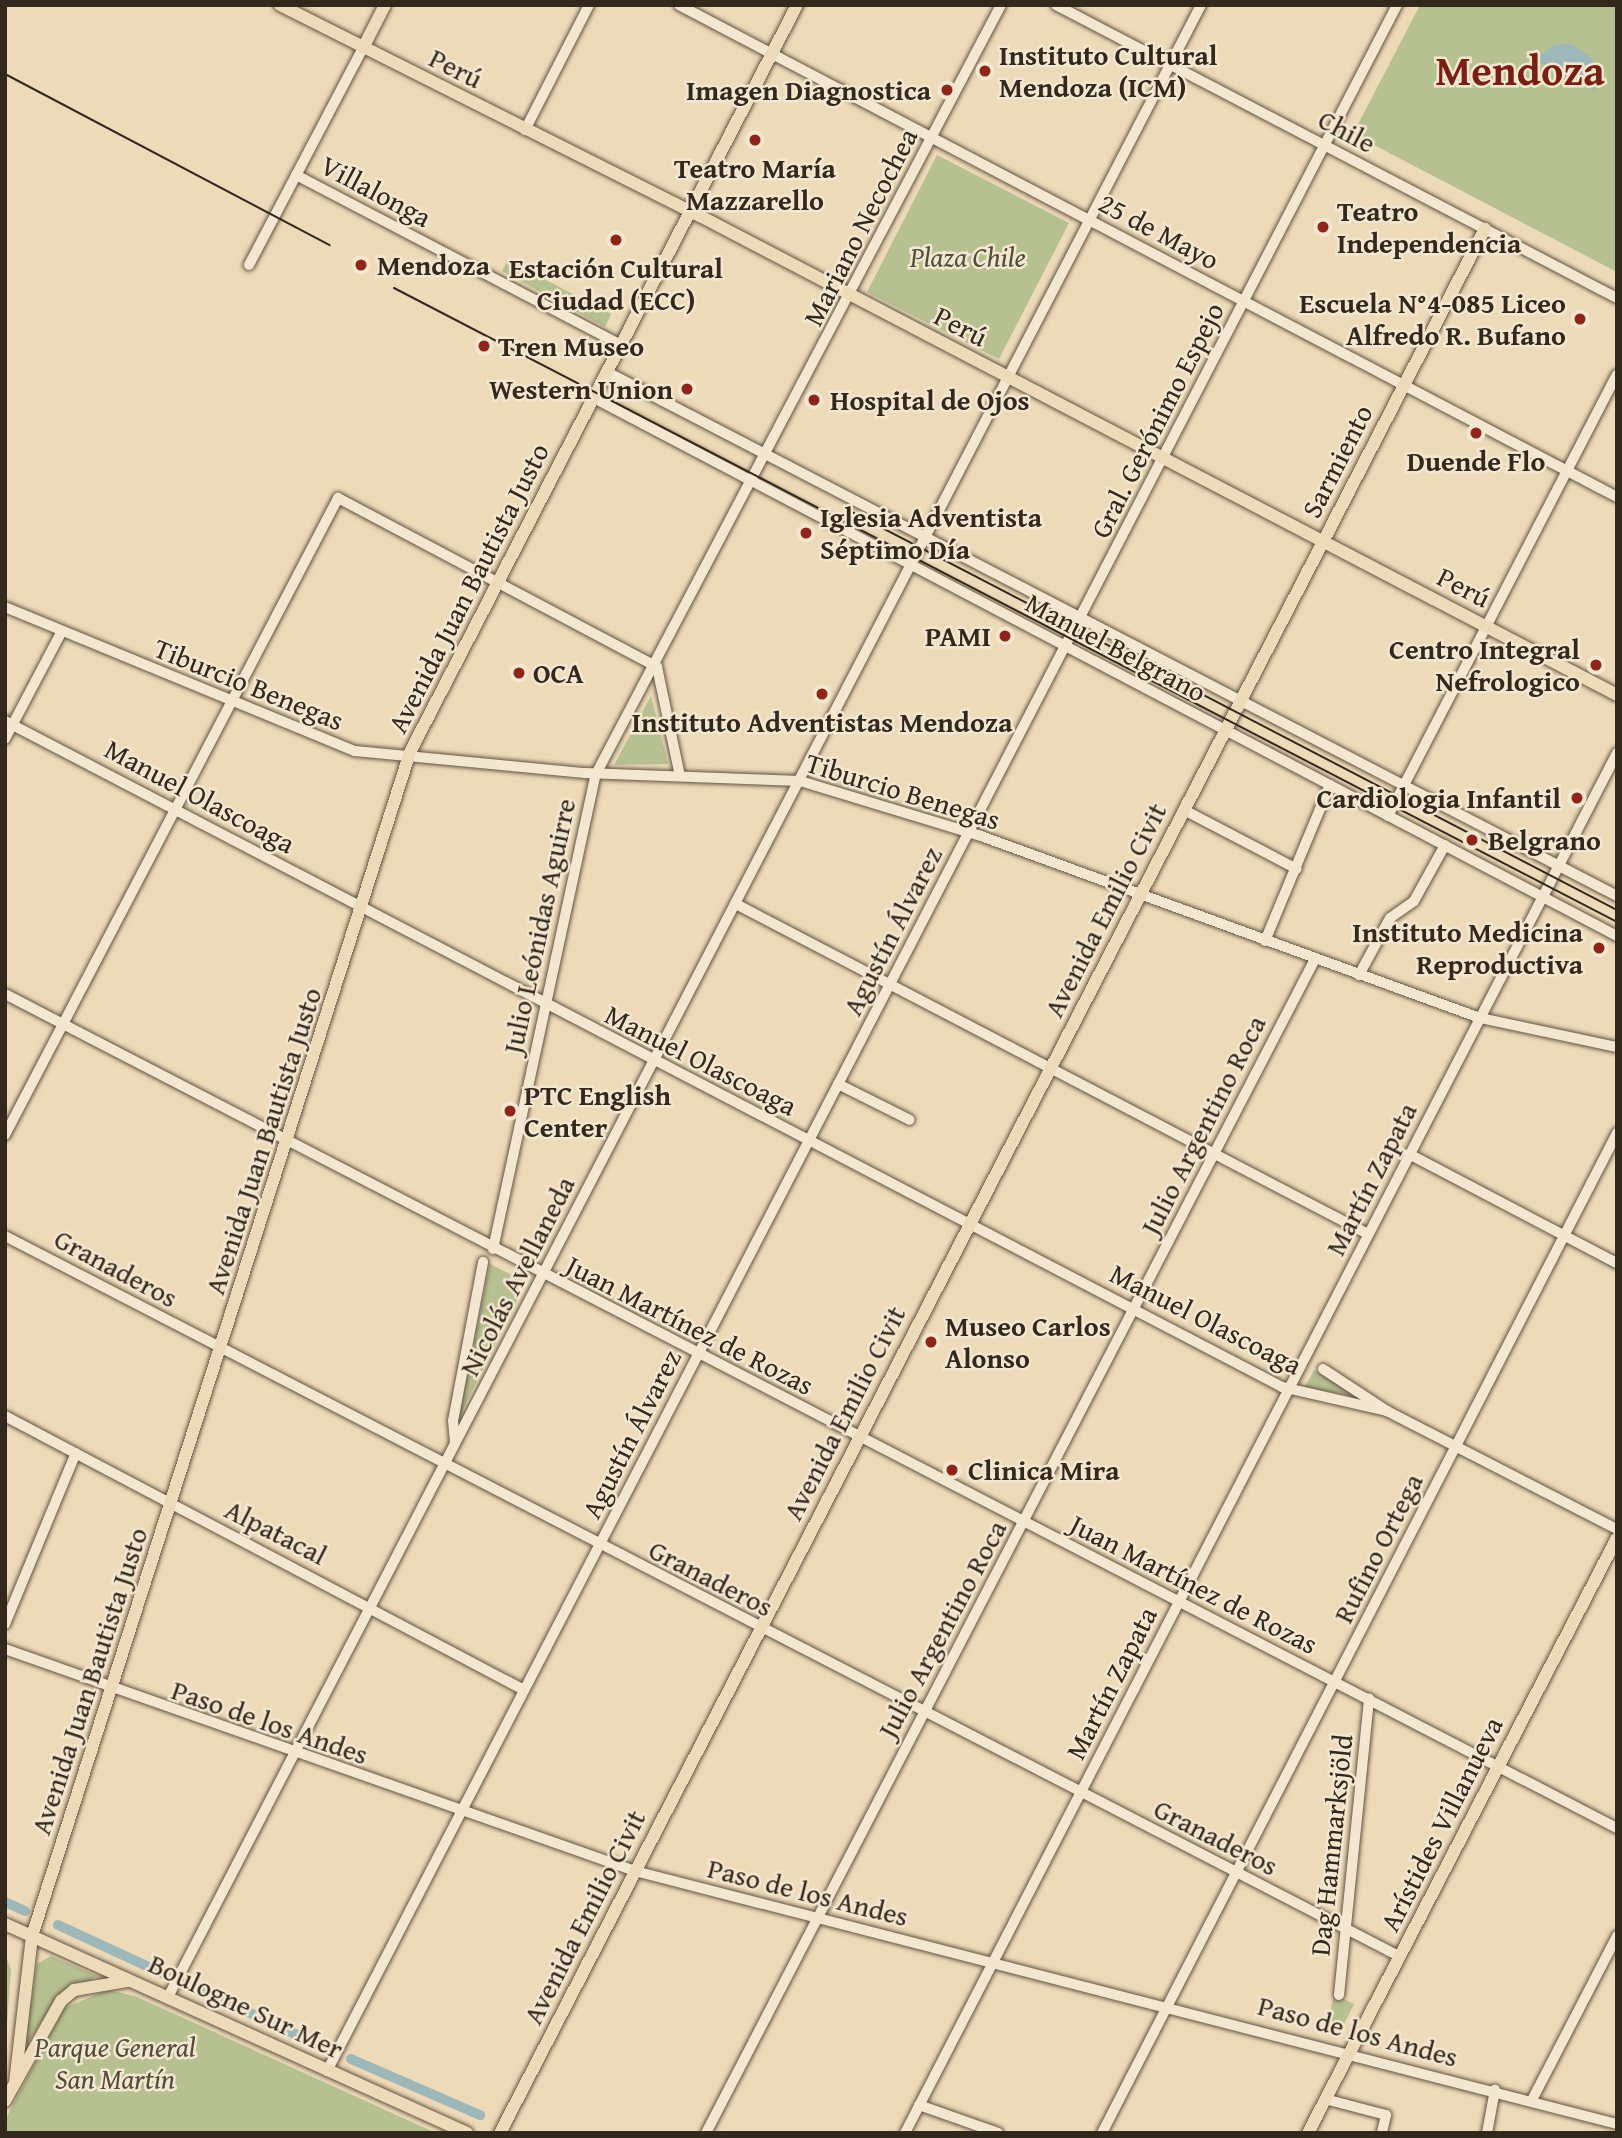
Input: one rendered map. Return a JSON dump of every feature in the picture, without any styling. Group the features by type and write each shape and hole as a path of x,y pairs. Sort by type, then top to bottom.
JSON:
{"main road":[{"name":"Perú","path":"280,5 690,212 1617,695"},
{"path":"363,48 385,5"},
{"name":"Avenida Juan Bautista Justo","path":"15,2082 32,1936 364,909 409,761 498,582 797,5"},
{"name":"Sarmiento","path":"1233,716 1485,229"},
{"name":"Avenida Emilio Civit","path":"500,2133 1233,716"},
{"name":"Arístides Villanueva","path":"1308,2133 1617,1538"},
{"name":"Boulogne Sur Mer","path":"5,1924 467,2133"},
{"path":"5,2101 68,1993 132,1981"}],"street":[{"path":"525,130 589,5"},
{"name":"25 de Mayo","path":"679,5 1617,497"},
{"name":"Mariano Necochea","path":"760,470 1001,5"},
{"name":"Chile","path":"1056,5 1617,298"},
{"name":"Nicolás Avellaneda","path":"168,1997 1200,5"},
{"name":"Gral. Gerónimo Espejo","path":"1072,632 1397,5"},
{"path":"249,265 363,48"},
{"name":"Villalonga","path":"296,175 621,345"},
{"name":"Manuel Belgrano","path":"607,372 1617,896"},
{"path":"1388,816 1617,375"},
{"name":"Manuel Belgrano","path":"596,392 753,484 1617,936"},
{"name":"Julio Leónidas Aguirre","path":"493,1249 596,774 760,470"},
{"path":"5,1135 338,498 654,666 680,776"},
{"name":"Tiburcio Benegas","path":"5,607 230,704 344,747 409,761 596,774 800,781 968,832 1479,1018 1617,1047"},
{"path":"5,739 9,723 62,631"},
{"name":"Agustín Álvarez","path":"327,2071 1072,632"},
{"name":"Manuel Olascoaga","path":"9,723 176,808 545,1008 971,1222 1288,1390 1387,1411"},
{"name":"Martín Zapata","path":"905,2133 1617,753"},
{"path":"1265,941 1330,785"},
{"path":"1184,810 1297,869"},
{"path":"1359,975 1390,918 1414,901 1445,845"},
{"path":"736,904 1368,1234"},
{"name":"Julio Argentino Roca","path":"706,2133 1315,959"},
{"name":"Juan Martínez de Rozas","path":"5,994 288,1143 1617,1828"},
{"path":"838,1084 910,1120"},
{"name":"Rufino Ortega","path":"1102,2133 1617,1133"},
{"path":"1409,1154 1617,1264"},
{"name":"Granaderos","path":"5,1236 598,1548 761,1628 923,1715 1399,1956"},
{"path":"454,1446 453,1419 483,1262"},
{"name":"Manuel Olascoaga","path":"1323,1370 1387,1411 1617,1529"},
{"name":"Alpatacal","path":"5,1416 524,1690"},
{"path":"453,1419 458,1428 466,1424"},
{"path":"5,1624 76,1453"},
{"name":"Paso de los Andes","path":"5,1649 294,1755 635,1871 1168,2005 1617,2124"},
{"name":"Dag Hammarksjöld","path":"1339,1995 1369,1699"},
{"path":"1532,2100 1617,1936"},
{"path":"1487,2133 1495,2090"},
{"path":"1325,2099 1386,2115 1382,2133"},
{"path":"919,2105 998,2133"}],"green space":[{"path":"1420,5 1617,5 1617,272 1353,134"},
{"name":"Plaza Chile","path":"937,155 1069,223 999,359 867,292"},
{"path":"508,260 611,314 605,327 502,271"},
{"path":"651,696 668,764 614,765"},
{"path":"490,1264 526,1282 459,1417"},
{"path":"1314,1370 1363,1398 1305,1387"},
{"path":"5,1955 11,1969 5,2052"},
{"path":"51,1956 98,1976 58,1996 24,2049 37,1964"},
{"name":"Parque General San Martín","path":"108,1990 135,1996 436,2133 5,2133 5,2120 64,2008"},
{"path":"1334,1994 1354,2004 1341,2030 1327,2027"}],"water":[{"path":"1571,44 1592,58 1595,91 1534,60 1554,45"}],"waterway":[{"path":"5,1902 25,1911"},
{"path":"58,1925 162,1973"},
{"path":"190,1985 325,2048"},
{"path":"351,2059 480,2115"}],"tram line":[{"path":"5,74 330,245"},
{"path":"394,288 1617,922"},
{"path":"844,508 1617,910"}],"place":[{"name":"Instituto Cultural Mendoza (ICM)","path":"985,71"},
{"name":"Imagen Diagnostica","path":"947,90"},
{"name":"Teatro María Mazzarello","path":"755,140"},
{"name":"Teatro Independencia","path":"1323,227"},
{"name":"Estación Cultural Ciudad (ECC)","path":"616,240"},
{"name":"Mendoza","path":"361,265"},
{"name":"Escuela N°4-085 Liceo Alfredo R. Bufano","path":"1580,319"},
{"name":"Tren Museo","path":"484,346"},
{"name":"Western Union","path":"687,389"},
{"name":"Hospital de Ojos","path":"814,400"},
{"name":"Duende Flo","path":"1476,433"},
{"name":"Iglesia Adventista Séptimo Día","path":"806,533"},
{"name":"PAMI","path":"1005,636"},
{"name":"Centro Integral Nefrologico","path":"1596,665"},
{"name":"OCA","path":"519,673"},
{"name":"Instituto Adventistas Mendoza","path":"822,694"},
{"name":"Cardiologia Infantil","path":"1577,798"},
{"name":"Belgrano","path":"1472,840"},
{"name":"Instituto Medicina Reproductiva","path":"1599,948"},
{"name":"PTC English Center","path":"510,1111"},
{"name":"Museo Carlos Alonso","path":"931,1342"},
{"name":"Clinica Mira","path":"952,1470"}],"district":[{"name":"Mendoza","path":"1520,70"}]}
